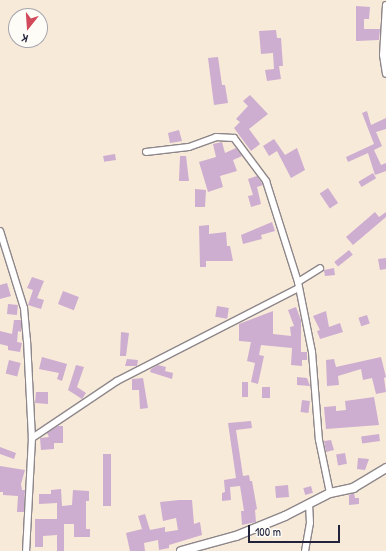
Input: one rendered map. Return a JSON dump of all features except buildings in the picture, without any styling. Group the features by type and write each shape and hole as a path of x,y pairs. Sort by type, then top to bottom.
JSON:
{"street":[{"path":"386,5 383,55 386,74"},
{"path":"146,152 189,147 216,137 234,138 266,181 298,285 312,352 319,440 330,493"},
{"path":"0,231 24,308 32,438 26,551"},
{"path":"32,438 117,381 298,285 320,268"},
{"path":"181,551 236,536 308,505 330,493 353,488 386,468"},
{"path":"306,551 310,523 308,505"}]}
